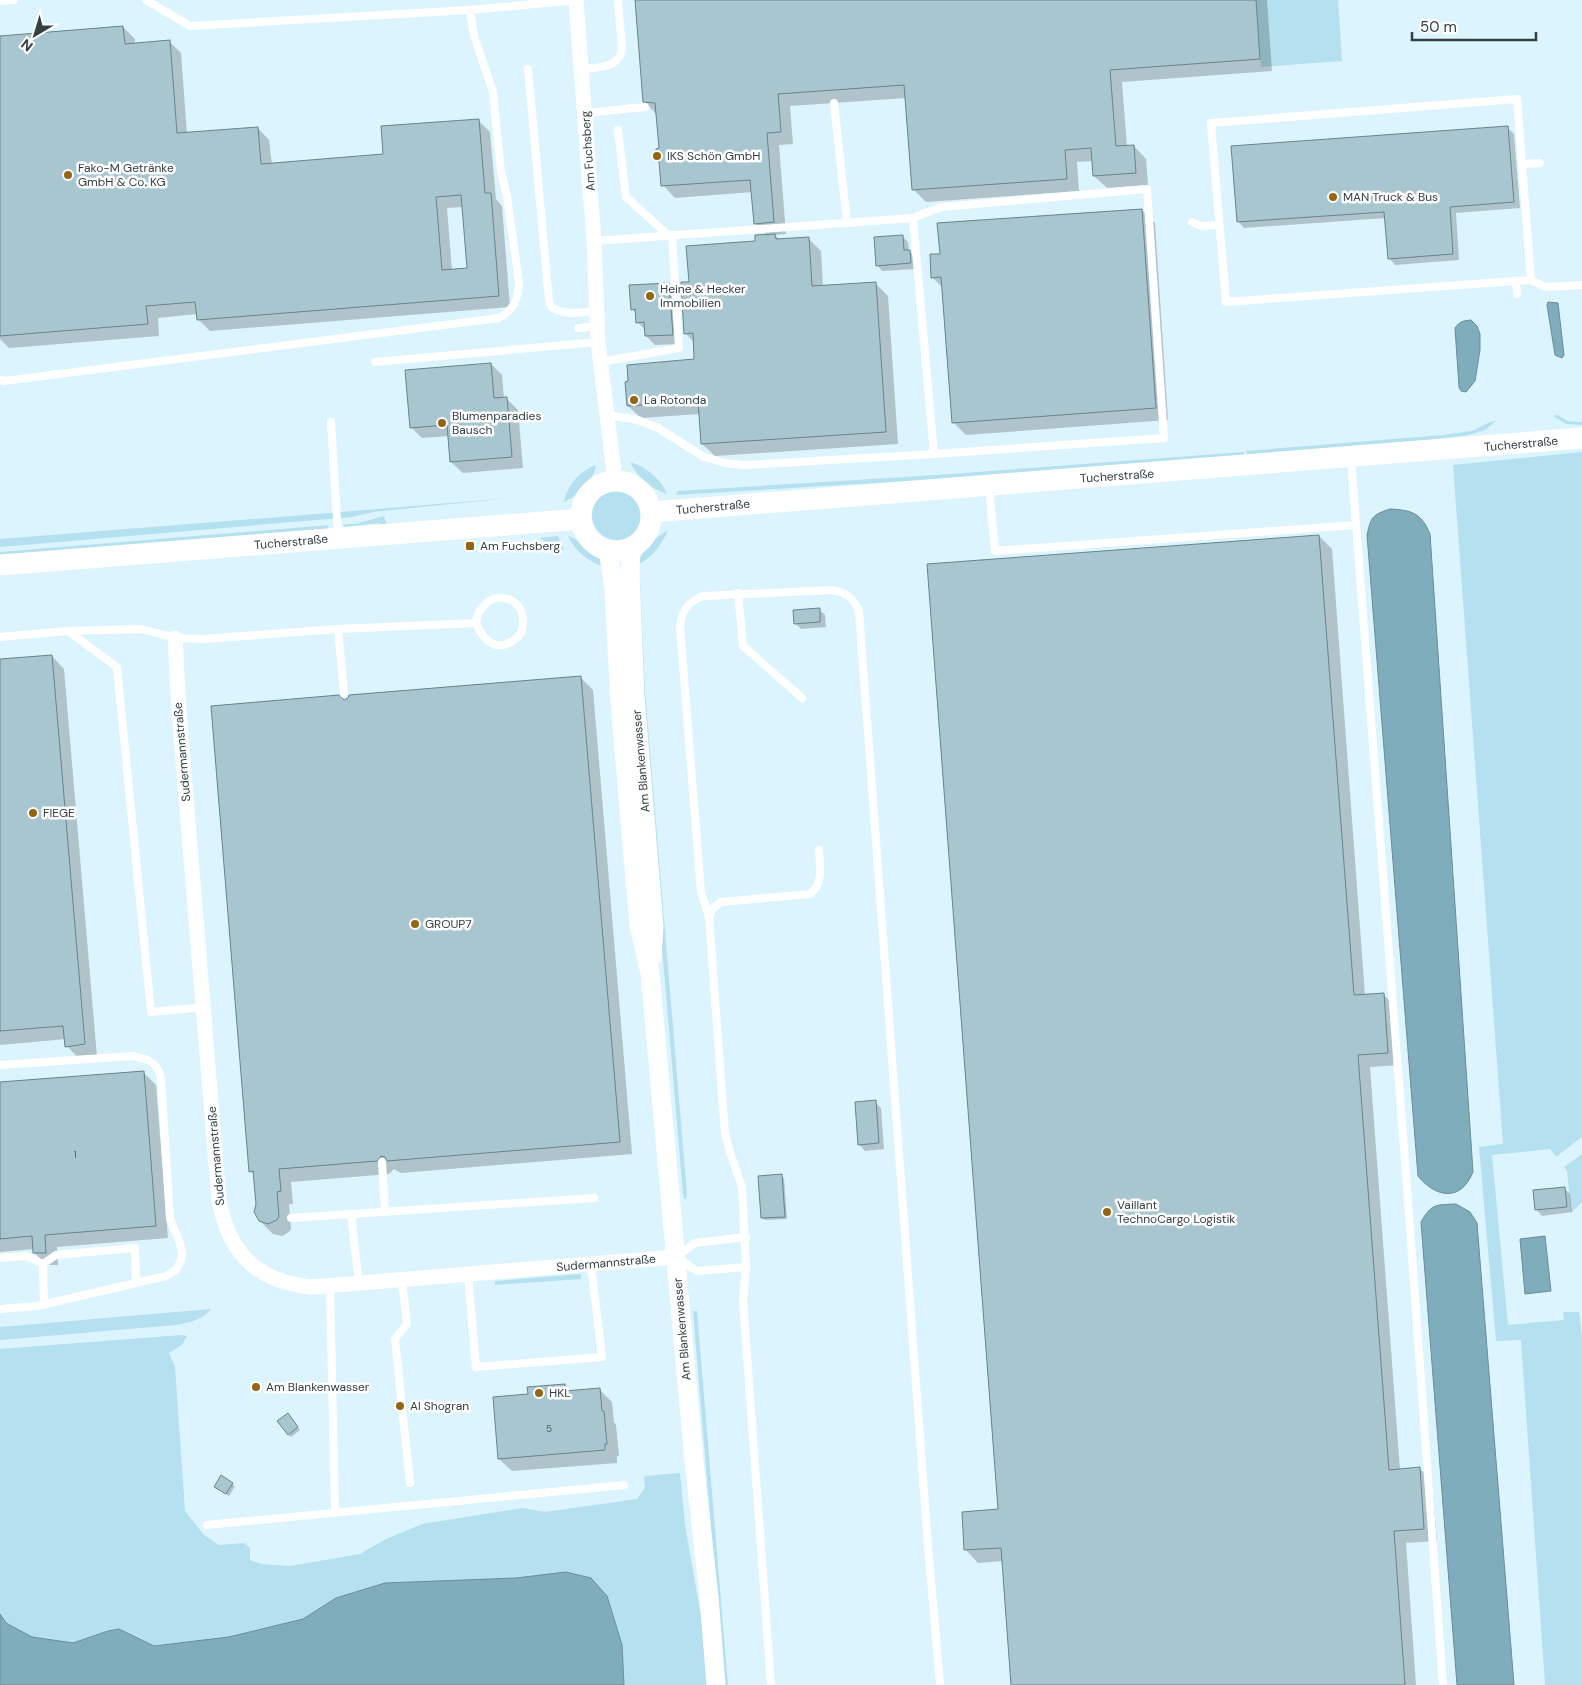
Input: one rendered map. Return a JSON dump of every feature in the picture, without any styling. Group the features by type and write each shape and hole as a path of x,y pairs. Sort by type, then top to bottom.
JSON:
{"main road":[{"name":"Tucherstraße","path":"652,512 1582,438"},
{"path":"615,480 628,482 639,489 648,499 652,512 651,524 647,535 641,542 631,548 620,550 608,550 598,546 584,530 581,519 582,508 586,498 593,489 615,480"},
{"name":"Tucherstraße","path":"0,565 581,519"}],"street":[{"name":"Am Fuchsberg","path":"576,0 594,241 598,342 615,480"},
{"name":"Am Blankenwasser","path":"631,548 630,572 635,696 654,926 650,973"},
{"name":"Am Blankenwasser","path":"608,550 614,589 620,703 638,926 650,973 716,1685"},
{"name":"Sudermannstraße","path":"174,638 219,1201 231,1240 242,1256 259,1271 276,1280 312,1287 676,1257"}],"lane":[{"path":"0,1 14,0"},
{"path":"146,0 190,26 470,10 576,0"},
{"path":"582,69 604,67 621,57 618,0"},
{"path":"0,380 499,318 508,313 518,295 519,283 507,196 501,172 493,92 474,36 470,10"},
{"path":"528,69 550,301 552,307 559,312 596,311"},
{"path":"1531,280 1517,99 1211,123 1226,302 1531,280 1545,287 1582,285"},
{"path":"834,103 847,223"},
{"path":"585,113 644,107"},
{"path":"600,362 679,348 670,235 626,197 618,130"},
{"path":"1522,164 1540,163"},
{"path":"594,241 913,218 940,207 1147,189 1164,438 745,465 724,463 704,456 658,428 638,420 608,416"},
{"path":"913,218 934,454"},
{"path":"1192,222 1200,226 1219,225"},
{"path":"1516,281 1517,294"},
{"path":"578,328 597,326"},
{"path":"375,362 598,342"},
{"path":"331,422 338,538"},
{"path":"1351,457 1398,1062 1443,1685"},
{"path":"989,485 995,550 1356,525"},
{"path":"771,1685 742,1300 746,1267 746,1237 742,1187 725,1134 709,917 700,892 680,628 682,612 691,602 704,596 833,590 844,592 853,600 859,611 940,1685"},
{"path":"738,593 743,646 802,698"},
{"path":"502,598 517,604 523,617 521,632 516,639 507,644 498,645 488,641 481,635 476,623 482,607 490,600 502,598"},
{"path":"0,637 68,631 141,629 174,638 204,638 338,629 476,623"},
{"path":"338,629 344,694"},
{"path":"68,631 117,667 151,1012 203,1008"},
{"path":"709,917 713,908 721,902 810,894 815,890 820,880 819,850"},
{"path":"0,1065 132,1056 153,1062 159,1070 170,1219 182,1253 181,1261 176,1270 166,1276 44,1304 0,1309"},
{"path":"382,1162 385,1212"},
{"path":"290,1218 594,1198"},
{"path":"351,1214 359,1284"},
{"path":"746,1237 695,1243 676,1257 697,1272 746,1267"},
{"path":"42,1264 56,1255 135,1248 136,1282"},
{"path":"0,1258 26,1256 42,1264"},
{"path":"42,1264 44,1304"},
{"path":"468,1275 476,1367 602,1357 591,1264"},
{"path":"402,1280 407,1324 395,1339 410,1483"},
{"path":"330,1286 335,1512"},
{"path":"207,1525 624,1485"}],"shaded area":[{"path":"1256,0 1338,0 1342,61 1261,67"},
{"path":"1548,302 1558,303 1564,355 1562,358 1555,355"},
{"path":"1471,320 1477,326 1480,334 1480,350 1475,381 1466,392 1461,391 1459,387 1455,328 1462,322"},
{"path":"1558,415 1567,421 1582,422 1582,425 1566,424 1553,416"},
{"path":"1496,421 1485,430 1469,435 1247,455 1246,451 1443,435 1472,431"},
{"path":"1244,452 1244,455 924,480 676,495 678,491 937,475"},
{"path":"1582,452 1582,1137 1556,1157 1550,1149 1492,1155 1508,1325 1564,1320 1563,1312 1579,1312 1582,1337 1582,1685 1545,1685 1521,1340 1496,1341 1479,1147 1503,1144 1453,465"},
{"path":"630,462 652,474 661,483 667,494 645,482"},
{"path":"596,465 592,477 584,487 564,502 568,490 575,479"},
{"path":"622,490 635,497 641,505 641,525 635,533 627,539 612,540 599,533 593,525 592,510 599,497 607,491"},
{"path":"521,497 373,512 352,517 0,547 0,539"},
{"path":"1390,509 1404,510 1415,514 1423,521 1430,534 1473,1172 1468,1182 1462,1188 1448,1194 1432,1189 1418,1176 1367,535 1373,518 1379,513"},
{"path":"384,516 387,525 381,526 379,523 344,527 343,524 355,524"},
{"path":"329,525 327,529 0,556 0,552"},
{"path":"668,530 656,550 638,565 642,554 650,544"},
{"path":"558,536 564,550 559,550 540,538"},
{"path":"568,536 589,548 605,567 583,555"},
{"path":"638,577 640,580 645,691 686,1199 684,1199 683,1193 640,691"},
{"path":"1582,1154 1582,1202 1571,1213 1567,1171 1564,1167"},
{"path":"1456,1204 1470,1212 1477,1223 1514,1685 1457,1685 1421,1222 1428,1211 1435,1206"},
{"path":"1545,1236 1551,1291 1525,1294 1520,1239"},
{"path":"581,1274 581,1279 495,1285 495,1281"},
{"path":"211,1309 199,1319 176,1325 0,1340 0,1327"},
{"path":"693,1311 697,1311 728,1685 724,1685"},
{"path":"187,1336 182,1345 169,1353 175,1367 185,1511 204,1535 219,1545 244,1543 250,1548 250,1560 261,1564 290,1566 360,1554 386,1539 422,1524 522,1508 545,1512 637,1499 645,1488 644,1476 680,1473 685,1525 701,1616 707,1685 624,1685 622,1645 566,1572 336,1598 303,1619 229,1637 154,1646 119,1629 73,1643 32,1637 6,1623 0,1614 0,1349"},
{"path":"566,1572 591,1578 607,1596 622,1645 624,1685 0,1685 0,1614 6,1623 32,1637 73,1643 119,1629 154,1646 229,1637 303,1619 336,1598 385,1583 516,1578"}],"building":[{"path":"635,0 1256,0 1260,59 1110,70 1116,146 1134,145 1136,173 1093,176 1091,148 1065,150 1067,179 912,190 904,85 778,94 781,132 767,133 774,222 754,224 750,180 661,186 656,149 659,148 655,103 643,102"},
{"path":"123,26 125,44 170,40 177,133 258,127 261,164 383,154 381,126 479,119 485,193 491,193 499,296 197,320 195,302 146,306 148,324 0,336 0,36","holes":["461,195 467,268 442,270 436,197"]},
{"path":"1508,126 1514,202 1450,207 1453,254 1388,259 1384,212 1237,222 1231,146"},
{"path":"1142,209 1156,408 952,423 941,277 931,278 930,254 940,254 937,223"},
{"path":"775,234 776,239 809,237 812,286 876,282 886,432 701,444 698,401 627,406 625,382 628,381 627,365 694,359 693,333 684,334 681,282 689,282 686,246 755,241 755,235"},
{"path":"903,235 904,250 910,250 911,263 876,266 874,237"},
{"path":"669,283 673,335 645,336 644,322 636,323 635,309 631,310 629,285"},
{"path":"491,363 494,398 507,397 512,457 450,462 447,425 410,428 405,370"},
{"path":"1319,535 1354,995 1384,993 1388,1053 1358,1055 1389,1470 1420,1467 1424,1529 1394,1531 1405,1685 1011,1685 1001,1548 964,1550 962,1512 998,1509 927,564"},
{"path":"820,608 820,622 794,624 793,610"},
{"name":"FIEGE","path":"52,655 85,1044 65,1047 63,1026 0,1031 0,659"},
{"name":"GROUP7","path":"581,676 620,1142 387,1161 385,1157 381,1156 377,1161 279,1169 281,1191 277,1192 279,1216 277,1220 268,1224 259,1221 254,1212 256,1204 253,1171 249,1172 211,706 339,695 344,700 349,695"},
{"path":"144,1071 156,1226 45,1235 46,1253 33,1253 32,1236 0,1239 0,1082"},
{"path":"876,1100 879,1143 858,1145 855,1102"},
{"path":"782,1174 785,1217 761,1218 758,1176"},
{"path":"1565,1187 1567,1207 1535,1210 1533,1190"},
{"path":"565,1384 565,1391 600,1388 607,1444 605,1444 605,1450 498,1459 493,1397 528,1394 527,1387"},
{"path":"288,1413 298,1427 288,1435 277,1421"},
{"path":"221,1475 233,1483 226,1494 214,1487"}],"place":[{"name":"IKS Schön GmbH","path":"657,156"},
{"name":"Fako-M Getränke GmbH & Co. KG","path":"68,175"},
{"name":"MAN Truck & Bus","path":"1333,197"},
{"name":"Heine & Hecker Immobilien","path":"650,296"},
{"name":"La Rotonda","path":"634,400"},
{"name":"Blumenparadies Bausch","path":"442,423"},
{"name":"Am Fuchsberg","path":"470,546"},
{"name":"FIEGE","path":"33,813"},
{"name":"GROUP7","path":"415,924"},
{"name":"Vaillant TechnoCargo Logistik","path":"1107,1212"},
{"name":"Am Blankenwasser","path":"256,1387"},
{"name":"HKL","path":"539,1393"},
{"name":"Al Shogran","path":"400,1406"}]}
